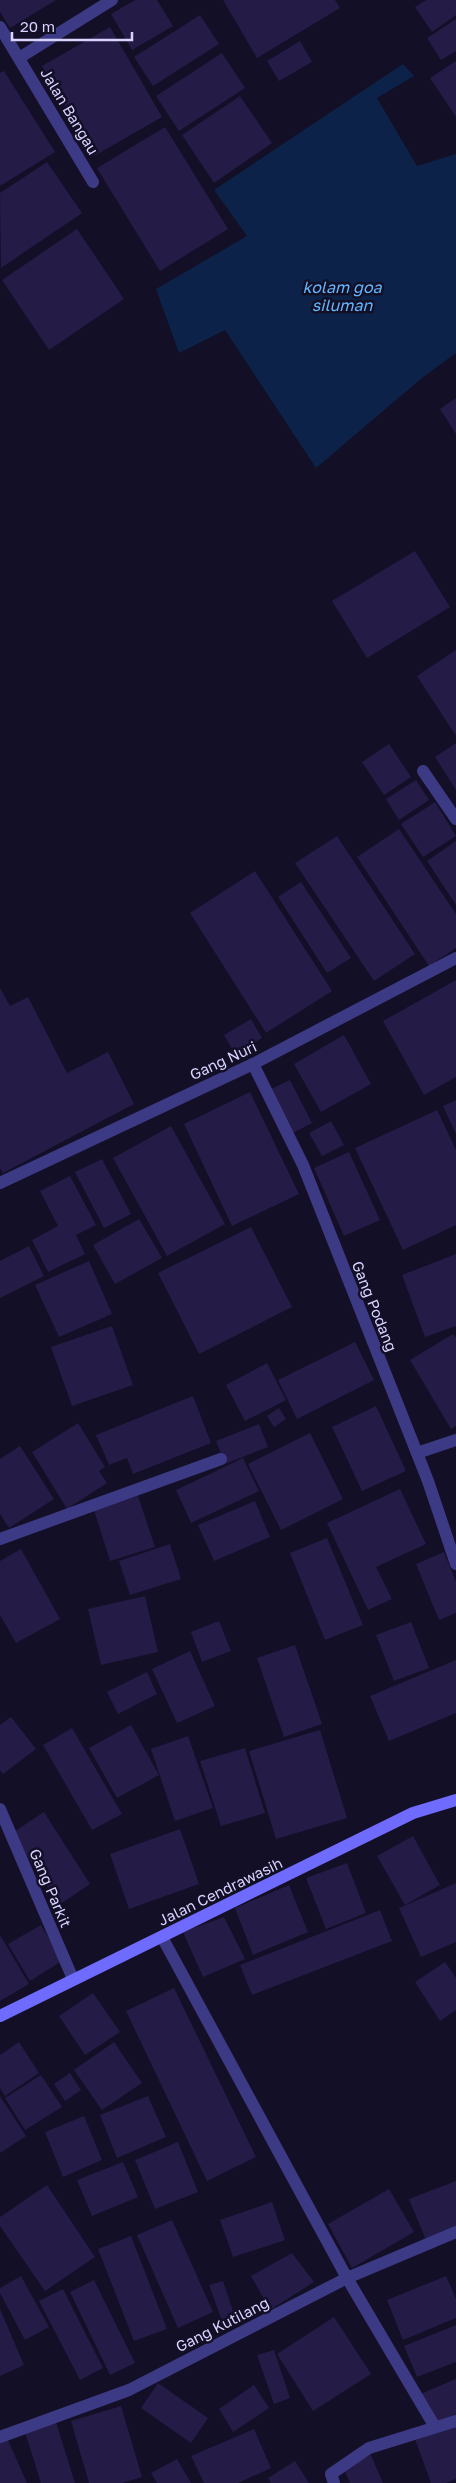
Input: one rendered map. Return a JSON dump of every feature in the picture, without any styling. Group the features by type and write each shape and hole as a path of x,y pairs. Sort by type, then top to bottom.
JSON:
{"street":[{"path":"20,58 112,0"},
{"name":"Jalan Bangau","path":"0,27 93,182"},
{"path":"423,771 456,819"},
{"name":"Gang Nuri","path":"0,1183 253,1064 456,958"},
{"name":"Gang Podang","path":"253,1064 303,1165 417,1453 456,1564"},
{"path":"417,1453 456,1440"},
{"path":"0,1539 221,1459"},
{"name":"Jalan Cendrawasih","path":"0,2016 413,1813 456,1800"},
{"name":"Gang Parkit","path":"0,1809 73,1979"},
{"path":"162,1937 347,2278 434,2427"},
{"name":"Gang Kutilang","path":"0,2437 129,2390 347,2278 456,2232"},
{"path":"334,2483 331,2474 369,2448 456,2421"}],"water":[{"name":"kolam goa siluman","path":"403,64 414,76 377,98 417,166 456,154 456,353 422,378 316,468 225,330 179,353 156,289 247,236 214,190"}],"building":[{"path":"0,0 56,0 10,28 0,12"},
{"path":"135,0 157,0 173,26 132,50 111,14"},
{"path":"223,0 335,0 340,8 257,58"},
{"path":"426,0 456,0 456,15 432,32 415,7"},
{"path":"200,15 219,44 153,86 134,57"},
{"path":"456,19 456,51 441,60 427,38"},
{"path":"110,27 162,117 94,156 42,66"},
{"path":"300,41 312,62 279,81 267,61"},
{"path":"222,53 245,88 179,131 156,96"},
{"path":"456,61 456,117 430,78"},
{"path":"4,71 55,152 0,186 0,73"},
{"path":"240,96 272,143 214,183 182,135"},
{"path":"165,127 228,229 160,271 97,168"},
{"path":"47,162 82,213 1,268 0,193"},
{"path":"77,229 124,299 49,350 2,280"},
{"path":"456,398 456,434 440,409"},
{"path":"415,551 450,607 367,658 332,601"},
{"path":"456,650 456,736 417,676"},
{"path":"456,743 456,790 435,757"},
{"path":"389,744 411,777 384,795 362,762"},
{"path":"416,780 429,800 399,820 386,799"},
{"path":"435,802 456,836 423,857 401,824"},
{"path":"399,829 456,914 456,948 429,966 357,857"},
{"path":"337,836 415,954 374,981 295,863"},
{"path":"456,841 456,905 427,861"},
{"path":"255,871 332,991 266,1033 190,913"},
{"path":"301,882 351,958 327,973 278,897"},
{"path":"456,980 456,1077 424,1095 383,1021"},
{"path":"0,988 10,1006 28,997 67,1073 108,1052 134,1104 3,1173 0,1168"},
{"path":"251,1019 262,1038 235,1054 224,1035"},
{"path":"344,1035 371,1084 321,1112 294,1064"},
{"path":"290,1080 312,1123 293,1133 271,1089"},
{"path":"250,1092 299,1194 232,1226 184,1124"},
{"path":"456,1100 456,1134 443,1106"},
{"path":"437,1110 456,1150 456,1225 403,1250 355,1148"},
{"path":"331,1121 344,1145 322,1156 309,1133"},
{"path":"171,1126 225,1224 167,1256 113,1158"},
{"path":"349,1152 380,1220 344,1236 314,1168"},
{"path":"102,1159 131,1214 104,1228 75,1172"},
{"path":"70,1176 96,1225 76,1235 85,1254 48,1272 32,1240 58,1226 40,1191"},
{"path":"139,1219 162,1258 115,1284 93,1245"},
{"path":"251,1227 292,1307 199,1354 158,1273"},
{"path":"29,1246 44,1276 0,1298 0,1261"},
{"path":"456,1254 456,1326 425,1337 402,1275"},
{"path":"89,1261 112,1314 59,1337 35,1285"},
{"path":"112,1326 133,1385 72,1406 51,1347"},
{"path":"453,1334 456,1338 456,1426 451,1429 410,1360"},
{"path":"355,1342 374,1380 297,1419 278,1380"},
{"path":"267,1363 286,1400 245,1421 226,1385"},
{"path":"193,1396 211,1443 133,1474 127,1458 109,1465 96,1435"},
{"path":"376,1406 406,1471 362,1491 332,1427"},
{"path":"279,1408 286,1419 274,1427 267,1416"},
{"path":"78,1423 105,1467 99,1471 107,1483 67,1509 32,1452"},
{"path":"259,1424 268,1447 225,1464 216,1441"},
{"path":"310,1433 343,1499 281,1530 248,1464"},
{"path":"20,1446 54,1499 9,1528 0,1514 0,1459"},
{"path":"243,1458 259,1491 191,1523 176,1490"},
{"path":"400,1489 426,1544 376,1567 392,1599 368,1610 327,1523"},
{"path":"138,1496 155,1547 110,1561 94,1510"},
{"path":"255,1501 270,1537 214,1561 198,1525"},
{"path":"327,1538 363,1625 325,1640 290,1553"},
{"path":"170,1544 181,1579 130,1595 119,1561"},
{"path":"21,1549 60,1619 16,1643 0,1615 0,1561"},
{"path":"444,1552 456,1582 456,1613 439,1620 416,1564"},
{"path":"145,1596 158,1652 101,1665 88,1609"},
{"path":"219,1621 231,1651 202,1662 191,1632"},
{"path":"411,1622 429,1668 394,1681 376,1635"},
{"path":"295,1645 322,1724 284,1737 257,1658"},
{"path":"190,1651 215,1706 177,1723 152,1669"},
{"path":"456,1660 456,1713 389,1741 370,1696"},
{"path":"147,1672 157,1694 118,1714 107,1692"},
{"path":"11,1717 36,1749 3,1774 0,1770 0,1725"},
{"path":"131,1725 159,1775 117,1798 89,1748"},
{"path":"72,1728 122,1814 92,1830 43,1745"},
{"path":"320,1730 347,1818 276,1839 249,1751"},
{"path":"188,1736 213,1808 175,1821 151,1749"},
{"path":"245,1748 265,1813 221,1826 200,1761"},
{"path":"44,1812 90,1884 59,1905 12,1833"},
{"path":"180,1829 199,1884 129,1909 110,1854"},
{"path":"413,1836 440,1885 405,1905 377,1856"},
{"path":"347,1863 366,1913 326,1929 306,1878"},
{"path":"456,1883 456,1942 421,1957 399,1908"},
{"path":"289,1885 308,1932 253,1955 235,1908"},
{"path":"380,1910 392,1941 252,1995 240,1965"},
{"path":"224,1917 245,1959 203,1977 183,1932"},
{"path":"41,1925 62,1961 30,1981 8,1944"},
{"path":"0,1935 29,1984 0,2001"},
{"path":"445,1962 456,1978 456,2010 440,2021 415,1982"},
{"path":"174,1988 256,2157 207,2181 126,2011"},
{"path":"93,1993 120,2032 85,2055 59,2016"},
{"path":"19,2042 39,2073 5,2096 0,2088 0,2055"},
{"path":"114,2042 142,2083 102,2110 74,2070"},
{"path":"70,2073 81,2090 65,2101 54,2084"},
{"path":"41,2075 62,2107 25,2130 5,2098"},
{"path":"0,2096 26,2136 0,2153"},
{"path":"148,2096 166,2137 117,2158 100,2115"},
{"path":"84,2116 102,2160 63,2177 45,2132"},
{"path":"178,2142 198,2192 155,2209 135,2160"},
{"path":"123,2162 138,2197 92,2216 77,2180"},
{"path":"456,2181 456,2228 426,2240 409,2199"},
{"path":"47,2185 95,2257 45,2291 0,2226 0,2217"},
{"path":"389,2189 414,2232 352,2268 328,2224"},
{"path":"272,2202 285,2240 233,2257 220,2220"},
{"path":"172,2220 213,2312 178,2328 137,2235"},
{"path":"131,2236 167,2329 134,2341 98,2249"},
{"path":"292,2253 314,2282 270,2310 251,2276"},
{"path":"21,2276 49,2327 25,2340 0,2293 0,2288"},
{"path":"446,2276 456,2299 456,2318 403,2340 387,2300"},
{"path":"94,2280 135,2363 110,2375 70,2292"},
{"path":"223,2281 235,2317 222,2321 209,2285"},
{"path":"63,2289 103,2368 80,2380 39,2301"},
{"path":"0,2309 24,2365 0,2376"},
{"path":"334,2317 371,2374 313,2411 277,2354"},
{"path":"456,2325 456,2362 417,2377 404,2346"},
{"path":"274,2350 290,2398 274,2404 257,2355"},
{"path":"456,2379 456,2417 435,2426 420,2394"},
{"path":"158,2383 208,2418 191,2443 141,2408"},
{"path":"254,2385 269,2408 233,2432 219,2409"},
{"path":"121,2406 142,2477 122,2483 89,2483 71,2421"},
{"path":"56,2422 75,2483 41,2483 25,2432"},
{"path":"456,2424 456,2479 446,2483 431,2483 415,2439"},
{"path":"254,2429 271,2468 238,2483 204,2483 191,2456"},
{"path":"7,2438 27,2483 0,2483 0,2441"},
{"path":"371,2455 383,2483 350,2483 343,2467"},
{"path":"177,2459 191,2483 157,2483 151,2473"},
{"path":"295,2461 309,2483 271,2483 268,2478"}]}
